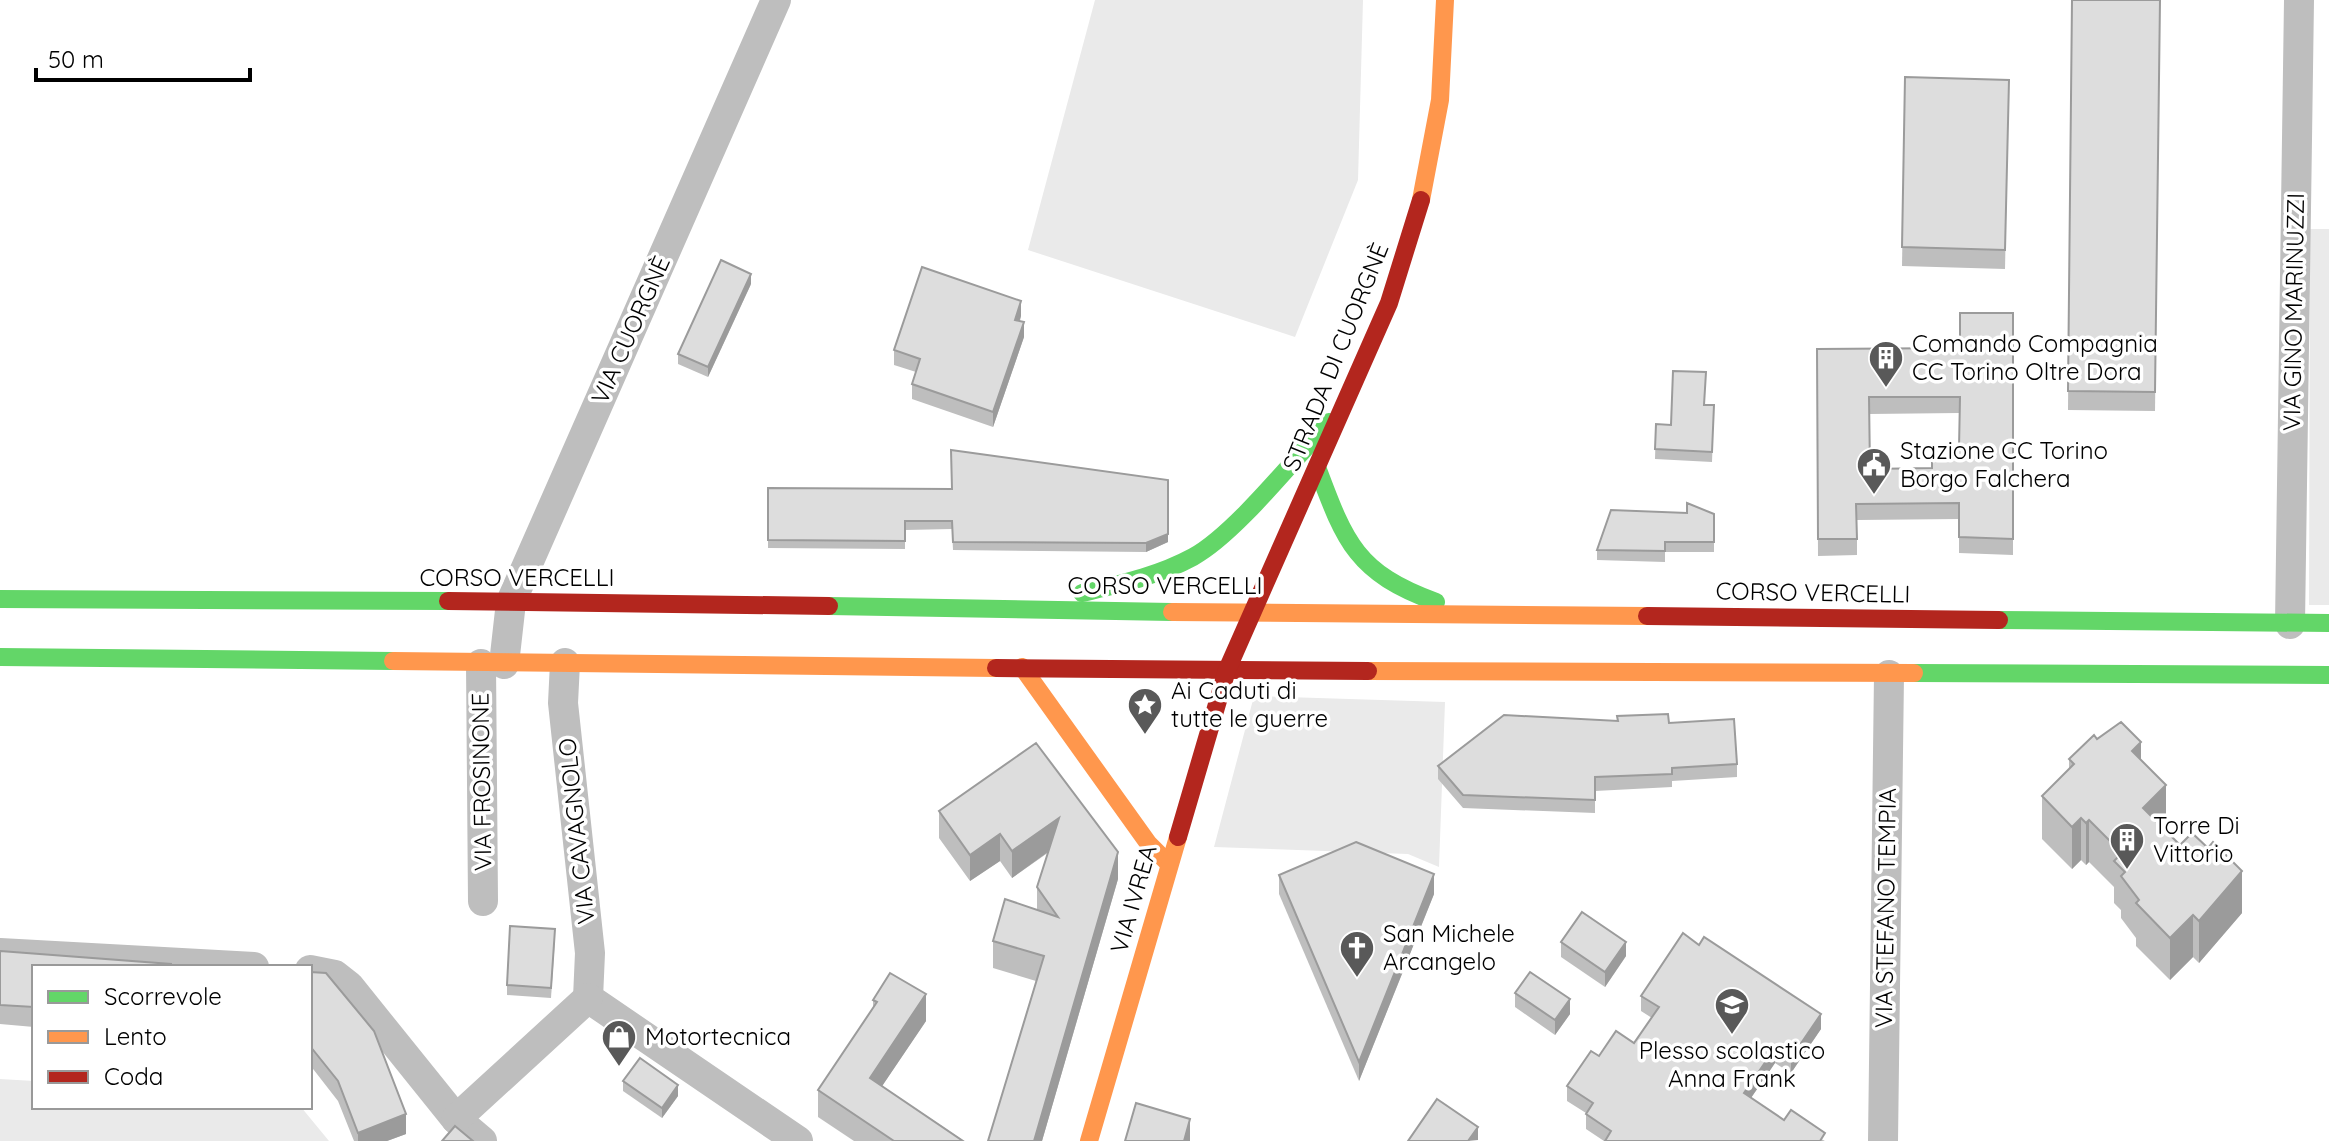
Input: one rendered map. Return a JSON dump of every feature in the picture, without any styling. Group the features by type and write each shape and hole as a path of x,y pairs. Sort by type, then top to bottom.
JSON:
{"main road":[{"name":"STRADA DI CUORGNÈ","path":"1227,670 1389,303 1418,215 1440,100 1445,0"},
{"path":"1020,610 1143,579 1195,556 1224,533 1283,466 1341,410"},
{"path":"1317,467 1346,540 1373,573 1404,592 1471,613"},
{"name":"CORSO VERCELLI","path":"0,599 511,602 1020,610 1254,609 2329,623"},
{"path":"0,657 1227,670 2329,675"},
{"path":"1022,667 1148,843 1169,864"},
{"name":"VIA IVREA","path":"1089,1141 1227,670"}],"street":[{"name":"VIA CUORGNÈ","path":"492,664 511,602 776,0"},
{"name":"VIA GINO MARINUZZI","path":"2290,624 2299,0"},
{"name":"VIA CAVAGNOLO","path":"565,663 563,703 590,953 588,998"},
{"name":"VIA FROSINONE","path":"483,901 492,664"},
{"name":"VIA STEFANO TEMPIA","path":"1883,1141 1889,675"},
{"path":"0,953 218,965"},
{"path":"312,970 335,975 349,986 456,1119 482,1141"},
{"path":"456,1119 588,998 798,1141"}],"shaded area":[{"path":"1095,0 1363,0 1358,180 1295,337 1028,250"},
{"path":"2310,229 2329,229 2329,605 2309,605"},
{"path":"1254,696 1445,702 1439,867 1408,854 1214,847"},
{"path":"0,1079 32,1081 32,1109 303,1109 329,1141 0,1141"}],"building":[{"path":"2072,0 2160,0 2155,392 2068,391"},
{"path":"1905,77 2009,80 2005,250 1902,247"},
{"path":"721,260 751,274 708,367 678,354"},
{"path":"922,267 1021,301 1015,320 1024,322 993,412 912,384 920,359 894,350"},
{"path":"1960,313 2013,313 2013,539 1959,537 1959,503 1856,504 1857,539 1818,539 1817,349 1960,348","holes":["1869,397 1960,397 1959,448 1932,449 1932,468 1870,469"]},
{"path":"1673,371 1706,372 1704,405 1714,405 1712,452 1655,449 1656,424 1671,425"},
{"path":"951,450 1168,480 1168,534 1146,543 953,542 952,521 905,521 905,541 768,540 768,488 952,489"},
{"path":"1687,503 1714,514 1714,542 1665,542 1665,551 1597,550 1611,510 1687,513"},
{"path":"1668,714 1669,723 1734,719 1737,764 1672,768 1672,774 1595,777 1595,800 1463,795 1438,766 1504,715 1618,721 1617,716"},
{"path":"2121,722 2141,742 2132,751 2166,785 2143,808 2180,845 2192,833 2208,848 2213,842 2242,871 2199,921 2193,915 2170,938 2136,903 2139,900 2121,876 2125,872 2114,861 2122,853 2089,820 2086,823 2081,818 2072,827 2042,796 2074,764 2069,759 2094,735 2097,739"},
{"path":"1036,743 1118,852 1034,1141 988,1141 1044,956 993,941 1005,899 1058,917 1037,887 1059,818 1012,851 1000,834 970,855 939,811"},
{"name":"San Michele Arcangelo","path":"1356,842 1434,874 1359,1062 1279,875"},
{"path":"1582,912 1626,942 1605,972 1561,942"},
{"path":"510,926 555,929 551,988 507,985"},
{"name":"Plesso scolastico Anna Frank","path":"1683,933 1699,945 1704,937 1821,1014 1791,1058 1775,1048 1744,1093 1784,1120 1791,1110 1825,1133 1820,1141 1605,1141 1611,1131 1586,1114 1593,1103 1567,1086 1591,1051 1599,1056 1616,1031 1634,1043 1659,1007 1641,996"},
{"path":"0,951 171,964 32,965 32,1007 0,1005"},
{"path":"312,972 326,973 374,1031 406,1114 358,1133 338,1081 312,1048"},
{"path":"1530,972 1570,999 1555,1020 1515,993"},
{"path":"890,973 926,994 870,1078 963,1141 894,1141 818,1090 877,1002 873,1000"},
{"path":"640,1058 678,1085 662,1108 623,1081"},
{"path":"1437,1099 1478,1127 1468,1141 1408,1141"},
{"path":"1136,1103 1190,1119 1184,1141 1125,1141"},
{"path":"455,1126 473,1141 442,1141"}],"traffic: fast":[{"path":"1082,593 1139,579 1193,557 1209,546 1264,495 1329,422"},
{"path":"1317,467 1336,516 1357,552 1388,579 1436,602"},
{"path":"0,599 448,601"},
{"path":"829,606 1172,612"},
{"path":"1999,620 2329,623"},
{"path":"0,657 393,661"},
{"path":"1914,673 2329,675"}],"traffic: slow":[{"path":"1421,200 1440,100 1445,0"},
{"path":"1172,612 1647,616"},
{"path":"393,661 996,668"},
{"path":"1022,667 1148,843 1169,864"},
{"path":"1368,671 1914,673"},
{"path":"1089,1141 1178,837"}],"traffic: jam":[{"path":"1178,837 1227,670 1389,303 1421,200"},
{"path":"448,601 829,606"},
{"path":"1647,616 1999,620"},
{"path":"996,668 1368,671"}],"place":[{"name":"Comando Compagnia CC Torino Oltre Dora","path":"1886,389"},
{"name":"Stazione CC Torino Borgo Falchera","path":"1874,496"},
{"name":"Ai Caduti di tutte le guerre","path":"1145,736"},
{"name":"Torre Di Vittorio","path":"2127,871"},
{"name":"San Michele Arcangelo","path":"1357,979"},
{"name":"Plesso scolastico Anna Frank","path":"1732,1036"},
{"name":"Motortecnica","path":"619,1068"}]}
